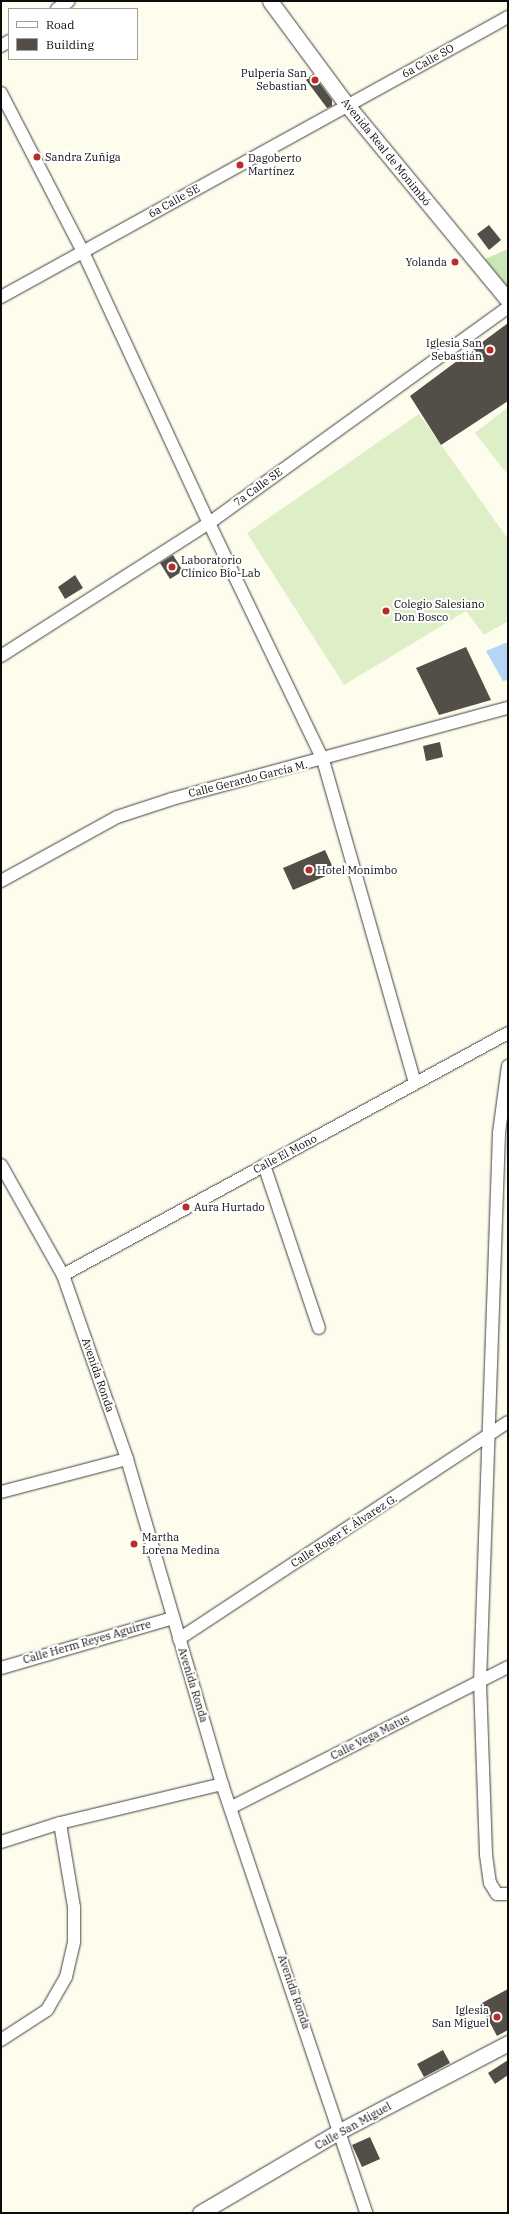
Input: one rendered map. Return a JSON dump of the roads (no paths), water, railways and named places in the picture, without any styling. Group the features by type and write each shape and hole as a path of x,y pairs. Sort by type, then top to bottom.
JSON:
{"street":[{"path":"58,8 69,1"},
{"name":"Avenida Real de Monimbó","path":"270,1 347,105 508,300"},
{"name":"6a Calle SO","path":"347,105 508,17"},
{"path":"1,93 83,252 209,523 324,760 415,1083"},
{"name":"6a Calle SE","path":"1,297 347,105"},
{"name":"7a Calle SE","path":"1,656 209,523 508,307"},
{"name":"Calle Gerardo García M.","path":"1,881 116,817 172,799 324,760 508,708"},
{"name":"Calle El Mono","path":"62,1275 508,1033"},
{"path":"508,1066 499,1133 490,1435 480,1682 486,1855 490,1883 497,1894 508,1894"},
{"name":"Avenida Ronda","path":"1,1165 62,1275 127,1459 222,1784 232,1807 366,2213"},
{"path":"264,1165 319,1328"},
{"name":"Calle Roger F. Álvarez G.","path":"179,1639 508,1422"},
{"path":"1,1492 127,1459"},
{"name":"Calle Herm Reyes Aguirre","path":"1,1668 173,1618"},
{"name":"Calle Vega Matus","path":"232,1807 508,1667"},
{"path":"1,1842 60,1823 222,1784"},
{"path":"1,2040 47,2010 66,1977 74,1942 74,1907 60,1823"},
{"name":"Calle San Miguel","path":"200,2213 340,2131 508,2043"}],"water":[{"path":"508,642 508,680 503,681 486,651"}],"place":[{"name":"Pulpería San Sebastian","path":"315,80"},
{"name":"Sandra Zuñiga","path":"37,157"},
{"name":"Dagoberto Martínez","path":"240,165"},
{"name":"Yolanda","path":"455,262"},
{"name":"Iglesia San Sebastián","path":"490,350"},
{"name":"Laboratorio Clínico Bio-Lab","path":"172,567"},
{"name":"Colegio Salesiano Don Bosco","path":"386,611"},
{"name":"Hotel Monimbo","path":"309,870"},
{"name":"Aura Hurtado","path":"186,1207"},
{"name":"Martha Lorena Medina","path":"134,1544"},
{"name":"Iglesia San Miguel","path":"497,2017"}]}
